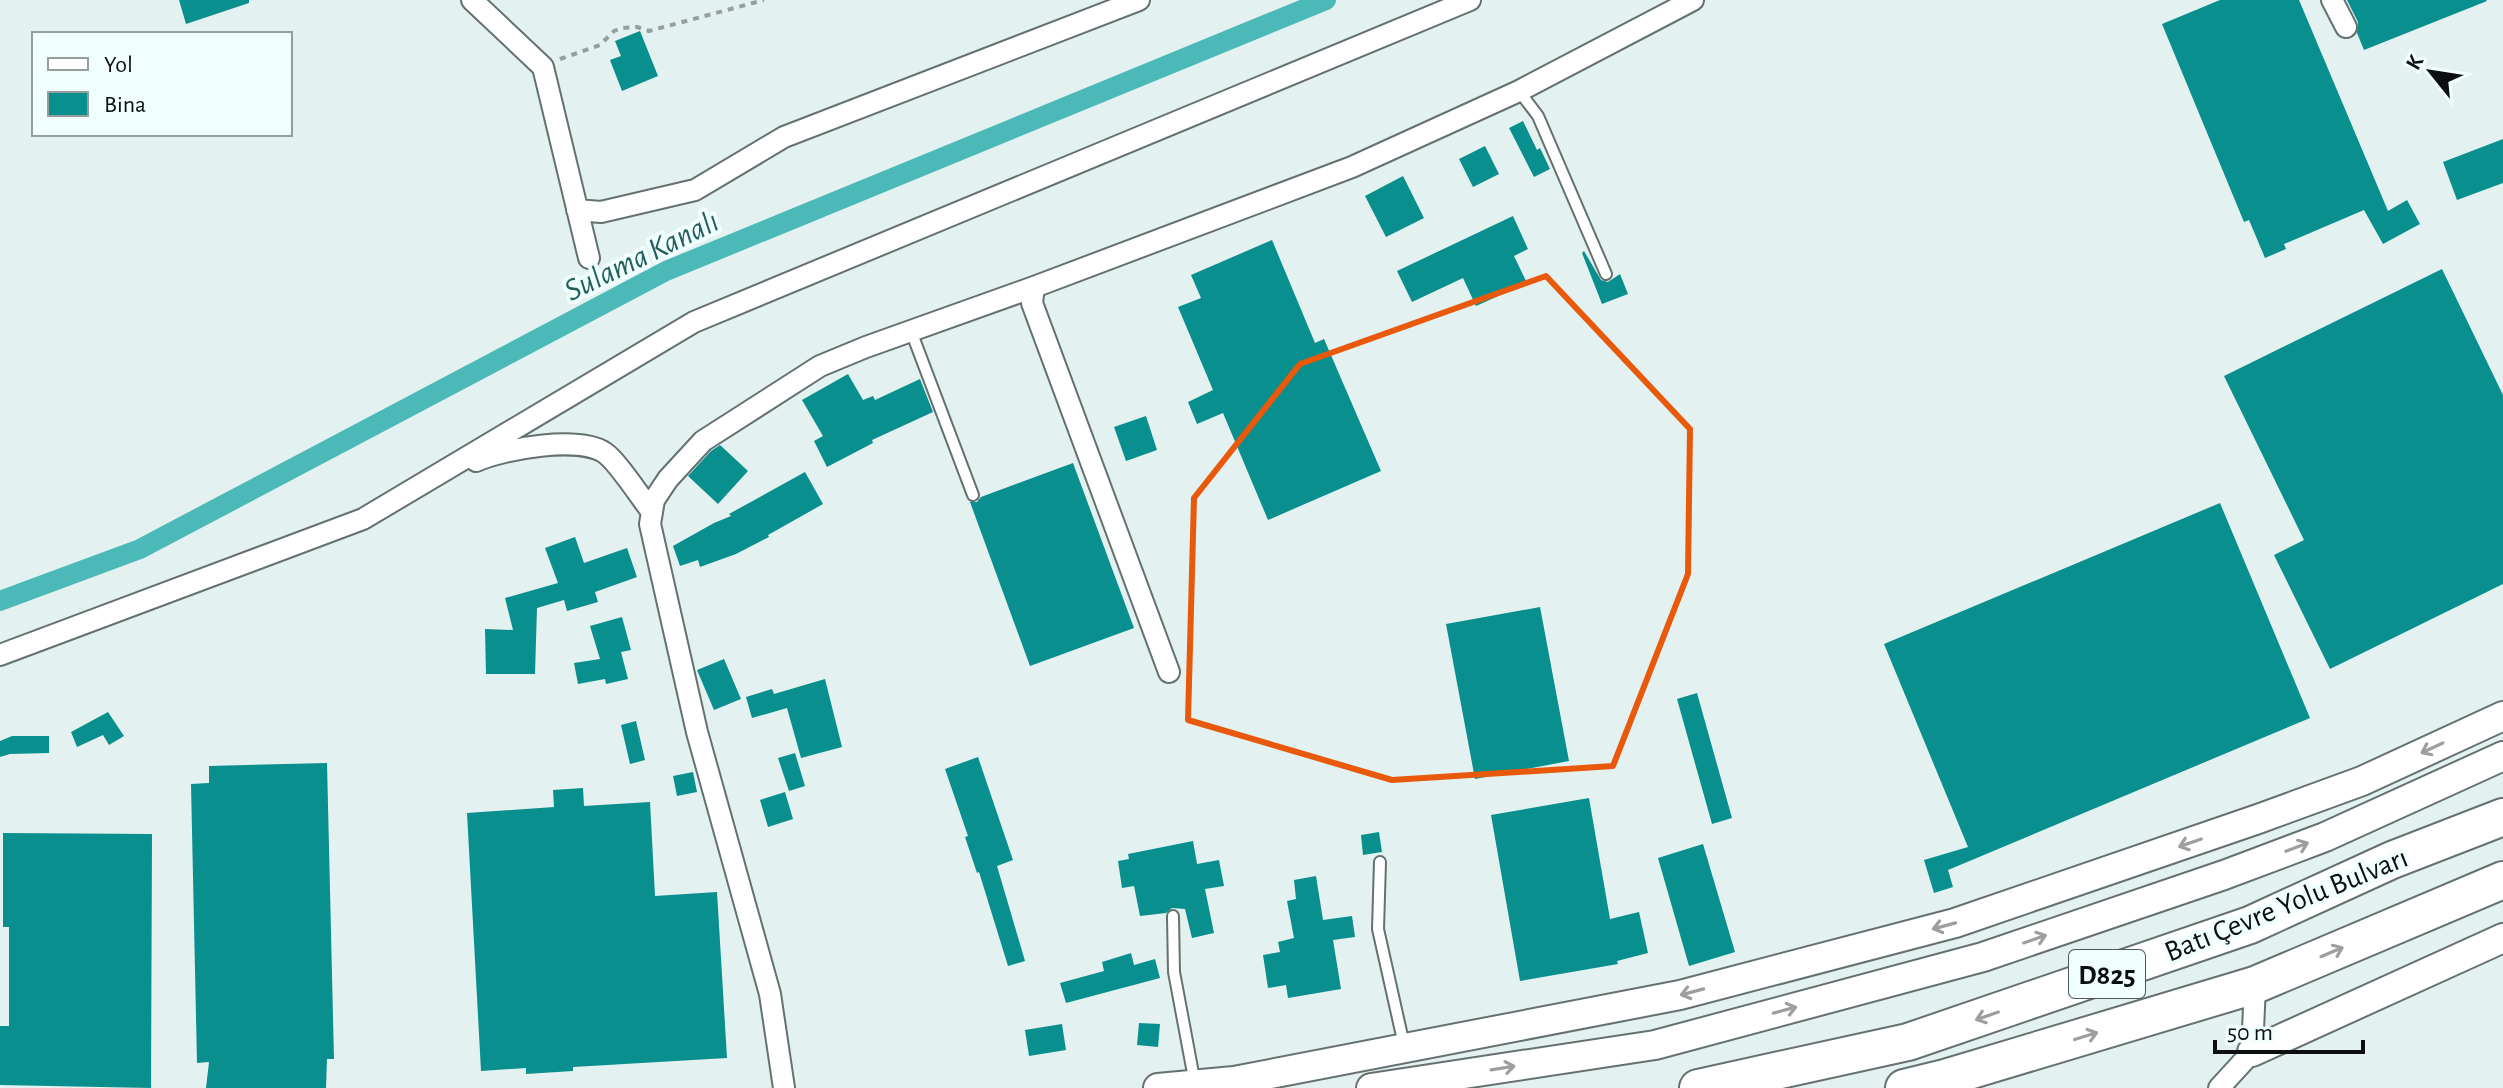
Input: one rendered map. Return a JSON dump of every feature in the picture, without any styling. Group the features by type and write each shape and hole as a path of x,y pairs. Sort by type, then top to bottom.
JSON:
{"highway":[{"name":"Batı Çevre Yolu Bulvarı","path":"1698,1088 1923,1037 2250,925 2392,860 2503,817"},
{"name":"Batı Çevre Yolu Bulvarı","path":"1904,1088 2255,985 2503,880"}],"main road":[{"path":"1158,1088 1234,1081 1680,995 1955,923 2362,781 2503,716"},
{"path":"1371,1088 1655,1045 1983,957 2296,848 2503,756"},
{"path":"2252,1052 2503,938"}],"street":[{"path":"472,0 543,67 589,258"},
{"path":"577,210 601,212 695,190 784,137 1139,0"},
{"path":"0,655 363,519 694,322 1470,0"},
{"path":"784,1088 770,994 697,732 650,524 654,500 668,479 703,441 820,366 1352,167 1519,91 1693,0"},
{"path":"2332,0 2346,27"},
{"path":"1034,287 1032,303 1169,672"},
{"path":"424,483 492,454 581,444 596,447 608,455 652,512"},
{"path":"2219,1088 2252,1052 2255,985"}],"lane":[{"path":"1519,91 1538,116 1606,274"},
{"path":"911,331 973,495"},
{"path":"1380,862 1378,929 1404,1048"},
{"path":"1173,916 1174,972 1195,1085"}],"path":[{"path":"543,67 600,45 614,31 622,28 637,27 649,31 764,0"}],"highlighted area":[{"path":"1546,276 1690,429 1688,574 1613,766 1392,780 1188,720 1194,498 1300,364"}],"building":[{"path":"179,0 249,0 249,3 186,24"},
{"path":"2220,0 2299,0 2388,211 2407,200 2420,224 2383,244 2364,210 2284,244 2286,249 2265,258 2249,220 2244,222 2162,24"},
{"path":"2347,0 2487,1 2364,50 2357,33 2358,22"},
{"path":"640,31 658,76 622,91 610,60 621,56 615,41"},
{"path":"1523,121 1550,169 1534,177 1509,128"},
{"path":"2503,139 2503,183 2457,200 2443,162"},
{"path":"1485,146 1499,174 1473,187 1459,159"},
{"path":"1403,176 1424,218 1386,237 1365,196"},
{"path":"1513,216 1528,249 1514,256 1527,283 1476,306 1463,278 1412,302 1397,271"},
{"path":"1272,240 1315,343 1324,339 1381,471 1268,520 1223,413 1197,424 1188,402 1213,390 1178,307 1201,298 1191,275"},
{"path":"1584,251 1601,280 1608,282 1620,274 1628,294 1602,304 1582,253"},
{"path":"2442,269 2503,395 2503,584 2330,669 2274,555 2304,540 2224,376"},
{"path":"848,374 863,400 873,396 875,400 920,379 933,412 872,440 873,443 827,467 814,441 823,436 802,400"},
{"path":"1146,416 1157,450 1126,461 1114,427"},
{"path":"720,445 748,471 718,504 688,476"},
{"path":"1073,463 1134,628 1030,666 970,502 977,502 981,497"},
{"path":"805,472 823,504 736,554 700,567 698,560 680,566 673,546"},
{"path":"2220,503 2310,718 1948,870 1953,887 1934,893 1924,860 1968,847 1884,644"},
{"path":"575,537 584,563 627,548 637,577 595,592 598,602 567,611 564,600 537,608 535,674 486,674 485,629 513,630 505,598 558,583 545,548"},
{"path":"1540,607 1569,761 1475,779 1446,624"},
{"path":"622,617 631,650 621,652 628,679 606,684 605,679 578,684 574,663 600,659 590,626"},
{"path":"724,659 741,699 714,710 697,670"},
{"path":"825,679 842,747 801,758 787,708 752,718 746,697 772,689 774,694"},
{"path":"1697,693 1732,818 1712,824 1677,699"},
{"path":"108,712 124,736 109,745 103,735 77,747 71,732"},
{"path":"636,721 645,760 630,764 621,725"},
{"path":"12,736 49,736 49,753 0,757 0,741"},
{"path":"795,753 805,786 789,791 778,758"},
{"path":"978,757 1013,860 997,866 1025,961 1008,966 945,769"},
{"path":"327,763 334,1059 327,1059 326,1088 206,1088 209,1062 197,1063 191,784 209,783 209,766"},
{"path":"693,772 697,792 677,796 673,776"},
{"path":"583,788 584,806 650,802 655,896 717,892 727,1058 573,1067 573,1071 526,1074 526,1068 481,1071 467,813 554,807 553,790"},
{"path":"785,792 793,819 768,827 760,800"},
{"path":"1589,798 1610,919 1639,912 1648,953 1617,961 1618,964 1520,981 1491,815"},
{"path":"1379,832 1382,852 1363,855 1361,835"},
{"path":"3,833 152,834 151,1088 0,1085 0,1026 9,1026 9,927 3,927"},
{"path":"1193,841 1197,864 1219,860 1224,886 1205,889 1214,933 1192,938 1185,909 1172,908 1166,913 1140,916 1134,886 1122,888 1118,861 1129,859 1128,854"},
{"path":"1703,844 1735,952 1689,966 1658,858"},
{"path":"1316,876 1323,920 1352,916 1355,937 1333,940 1341,989 1288,998 1286,985 1268,988 1263,955 1280,952 1278,942 1294,938 1287,901 1296,899 1294,880"},
{"path":"1131,953 1134,965 1155,959 1160,978 1066,1003 1060,983 1104,971 1102,962"},
{"path":"1139,1023 1160,1024 1158,1047 1137,1045"},
{"path":"1062,1024 1066,1050 1029,1056 1025,1030"}],"waterway":[{"name":"Sulama Kanalı","path":"0,601 140,549 666,271 1326,0"}]}
